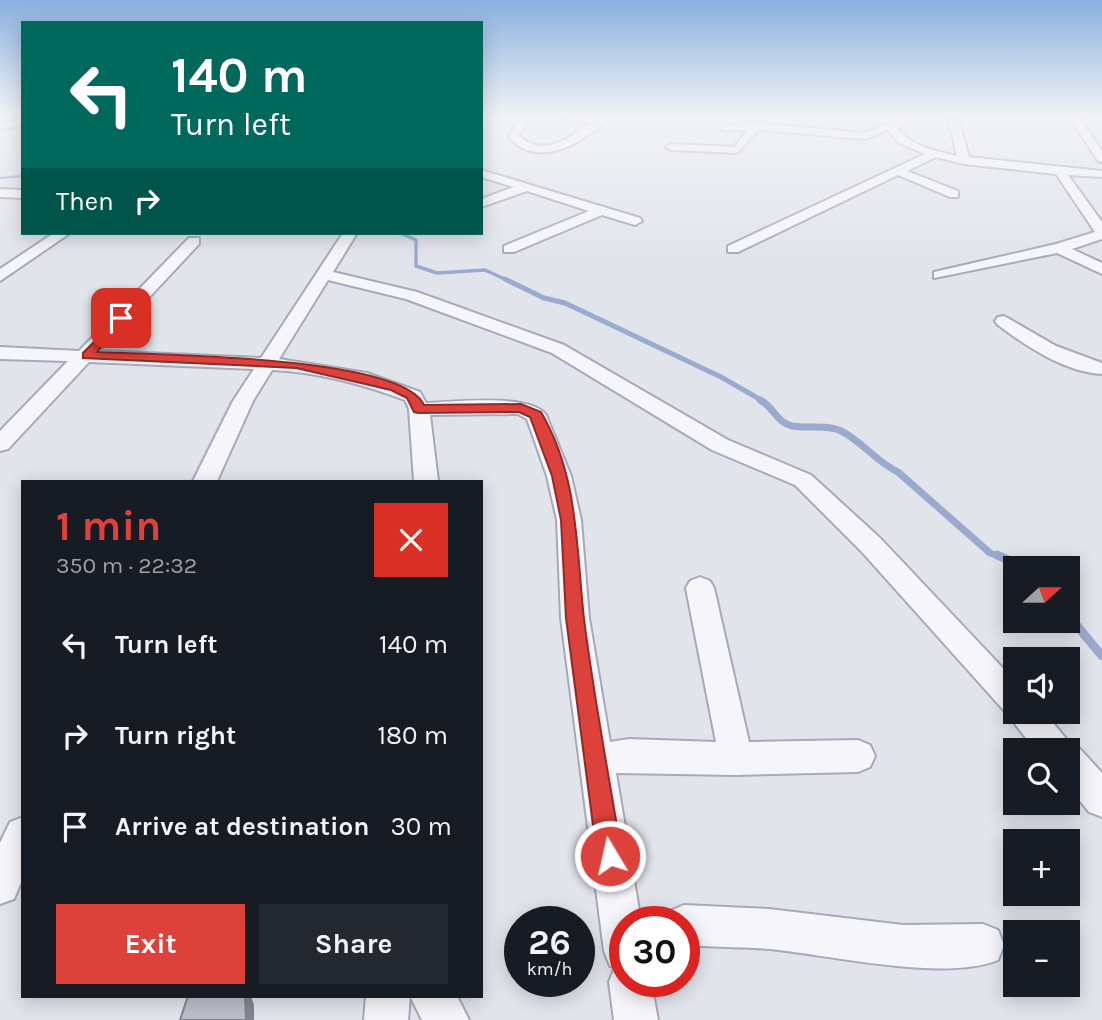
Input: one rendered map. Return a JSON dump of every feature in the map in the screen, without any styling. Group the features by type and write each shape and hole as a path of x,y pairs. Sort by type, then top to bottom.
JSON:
{"street":[{"path":"733,249 913,164"},
{"path":"991,164 1102,174"},
{"path":"939,275 1059,248 1095,238 1102,232 1059,170"},
{"path":"897,171 954,194"},
{"path":"483,174 635,221"},
{"path":"483,202 527,187"},
{"path":"0,193 21,194"},
{"path":"509,249 600,211"},
{"path":"0,276 60,235"},
{"path":"205,480 243,401 321,274 349,235"},
{"path":"0,444 194,241"},
{"path":"1059,248 1102,269"},
{"path":"321,274 411,295 558,349 720,446 803,480 870,545 1003,691"},
{"path":"1004,321 1034,344 1101,374"},
{"path":"0,354 266,363 322,369 395,387 413,396 419,409 426,480"},
{"path":"419,409 521,408 536,415 559,476 569,520 575,618 620,906"},
{"path":"700,588 736,759"},
{"path":"1034,724 1046,738"},
{"path":"595,760 629,755 736,759 858,756"},
{"path":"1080,774 1102,799"},
{"path":"0,885 21,839"},
{"path":"700,926 769,929 903,946 983,945"},
{"path":"632,997 636,1020"},
{"path":"386,1020 388,998"},
{"path":"433,998 447,1020"}],"building":[{"path":"187,998 245,998 246,1020 180,1020"}],"waterway":[{"path":"0,178 21,176"},
{"path":"405,235 416,240 416,266 437,273 485,270 509,281"},
{"path":"505,279 544,298 565,303 721,377 763,401"},
{"path":"760,400 792,426 830,428 849,435 898,472 990,553 1000,556"},
{"path":"1080,629 1102,656"}],"route":[{"path":"121,318 87,355 296,365 395,387 413,396 419,409 521,408 536,415 559,476 569,520 575,618 610,856"}]}
